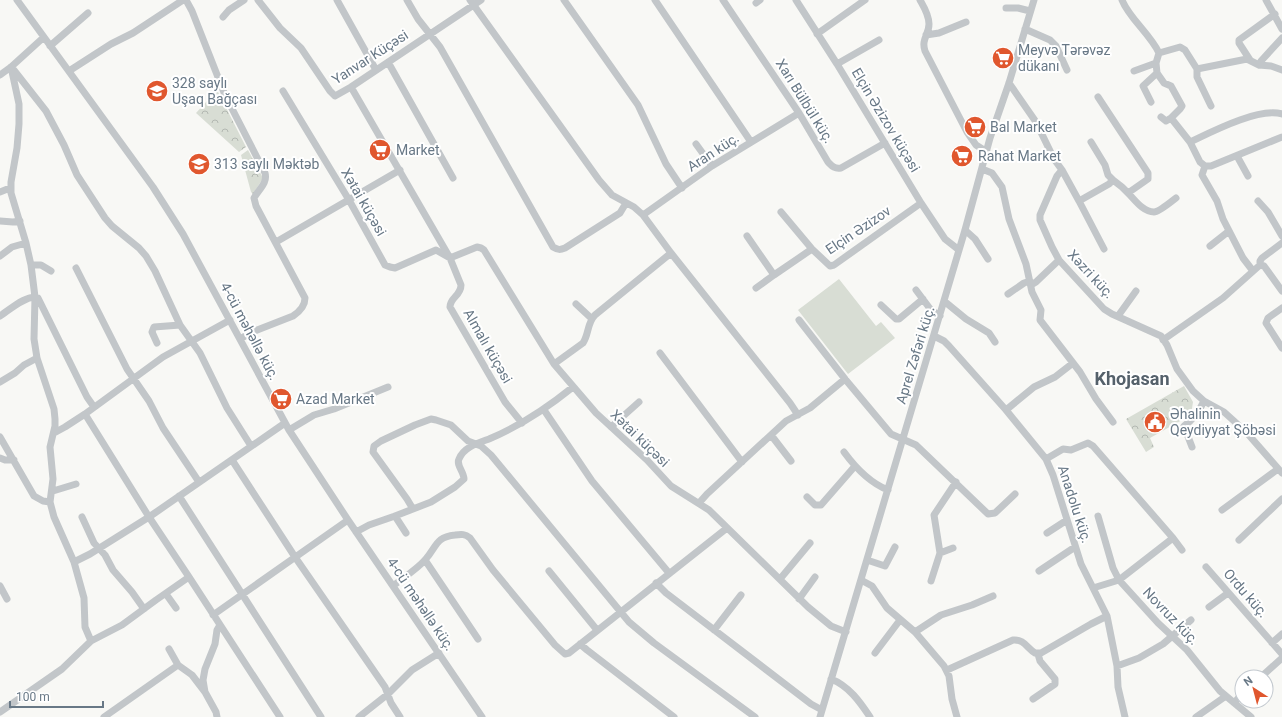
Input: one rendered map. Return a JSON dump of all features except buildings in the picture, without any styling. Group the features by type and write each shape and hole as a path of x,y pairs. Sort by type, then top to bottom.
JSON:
{"street":[{"name":"4-cü məhəllə küç.","path":"17,0 153,186 183,234 284,423 482,717"},
{"path":"69,71 185,0 192,11 225,95 265,173 265,182 254,198 256,206 305,298 305,301 297,313 293,316 252,332 240,339"},
{"path":"223,17 229,10 244,0"},
{"name":"Yanvar Küçəsi","path":"258,0 280,28 301,48 332,94 335,96 351,87 430,34 472,3 481,0"},
{"path":"337,0 376,70"},
{"path":"407,0 418,19 440,47 553,247 560,250 565,248 620,213 626,203"},
{"path":"564,0 638,105 666,164 682,188"},
{"path":"655,0 751,142"},
{"name":"Xarı Bülbül küç.","path":"723,0 799,113 828,162 836,169 840,168 885,143"},
{"name":"Elçin Əzizov küçəsi","path":"796,0 837,64 920,203 945,239 959,250"},
{"path":"817,34 864,0"},
{"path":"920,0 930,22 923,46 925,52 971,139 987,152"},
{"name":"Aprel Zəfəri küç.","path":"821,714 940,316 982,168 1034,0"},
{"path":"1266,0 1282,29"},
{"path":"1126,1 1159,53 1156,63 1157,73 1164,83 1172,86 1182,106 1171,118 1166,121 1161,117"},
{"path":"472,3 599,180 612,195 643,215 798,415"},
{"path":"1006,8 1018,8 1030,11"},
{"path":"50,46 88,13"},
{"path":"1250,60 1239,40 1274,14"},
{"path":"926,35 939,33 966,22"},
{"path":"1025,29 1050,40 1056,46 1067,70"},
{"path":"0,75 44,37"},
{"path":"1259,65 1282,38"},
{"path":"837,64 879,40"},
{"path":"1159,53 1177,47 1183,48 1197,69 1197,77 1211,106"},
{"path":"1197,69 1239,60 1250,60 1259,65 1271,66 1282,70"},
{"path":"388,62 453,178"},
{"path":"1134,71 1156,63"},
{"path":"11,67 19,104 19,124 17,148 10,188 12,199 20,220 31,265 35,297 34,340 37,358 54,409 56,426 50,451 53,479 50,502 54,517 74,562 84,598 85,627 91,641"},
{"path":"11,67 46,111 64,145 72,165 105,218 146,256 155,271 180,325 200,353 228,408 251,446"},
{"path":"1151,102 1143,86 1157,73"},
{"path":"1009,83 1036,122 1054,159 1062,170 1104,249"},
{"path":"351,87 450,258"},
{"name":"Xətai küçəsi","path":"284,91 349,200 385,265 390,268 395,268 436,250 450,258 477,247 484,250 554,364 611,427 647,460 671,486 709,510 799,599 831,626 846,632"},
{"path":"1098,97 1149,176 1146,181 1128,193"},
{"name":"Aran küç.","path":"643,215 712,166 799,113"},
{"path":"1190,142 1242,120 1274,113 1282,114"},
{"path":"1171,118 1190,142 1200,162 1205,166 1211,166 1282,137"},
{"path":"1091,142 1108,175 1122,186 1143,209 1154,212 1158,211 1176,198"},
{"path":"696,144 712,166"},
{"path":"1237,156 1248,176"},
{"path":"1205,166 1202,175 1217,201 1229,231 1246,263 1253,271"},
{"path":"982,168 992,173 1002,187 1008,212 1026,264 1032,292 1042,310 1040,320 1084,377 1096,398 1113,422"},
{"path":"276,242 400,170"},
{"name":"Xəzri küç.","path":"1062,170 1057,176 1040,215 1040,220 1059,260 1104,309 1160,336 1167,345 1177,368 1193,391 1204,401 1224,412 1234,421 1247,433 1280,471"},
{"path":"1079,201 1109,184 1113,180"},
{"path":"0,192 10,188"},
{"path":"1258,201 1268,212 1282,236"},
{"name":"Elçin Əzizov","path":"781,212 826,264 834,266 920,203"},
{"path":"0,221 13,222 20,220"},
{"path":"965,230 975,239 988,259"},
{"path":"1210,246 1229,231"},
{"path":"747,236 774,275"},
{"path":"0,256 12,248 26,242"},
{"path":"1163,340 1216,303 1260,265 1262,258 1282,243"},
{"path":"756,288 812,249"},
{"path":"554,364 583,343 592,318 671,253"},
{"name":"Almalı küçəsi","path":"450,258 461,285 459,294 452,300 450,306 506,402 522,423"},
{"path":"1008,294 1024,283 1036,282 1059,260"},
{"path":"31,265 41,265 51,271"},
{"path":"1260,265 1264,266 1282,291"},
{"path":"76,268 133,378 149,401 163,428 199,482"},
{"path":"916,290 931,310 940,316"},
{"path":"1118,316 1136,291"},
{"path":"0,316 23,301 35,297"},
{"path":"35,297 41,302 87,397 94,407"},
{"path":"881,305 896,319 899,319 923,299"},
{"path":"944,301 966,319 989,333 995,342"},
{"path":"576,304 592,318"},
{"path":"1282,308 1268,318 1266,323 1282,348"},
{"path":"54,433 85,414 163,357 230,320"},
{"path":"799,320 845,379 891,434 916,445 988,514 995,514 1015,494"},
{"path":"157,343 152,332 154,327 180,325"},
{"name":"Anadolu küç.","path":"934,336 944,341 949,346 1006,410 1046,459 1053,475 1085,572 1107,616 1117,666 1118,687 1125,717"},
{"path":"660,354 742,462"},
{"path":"0,382 15,373 24,365 37,358"},
{"path":"1006,410 1034,387 1055,377 1073,363"},
{"path":"699,503 786,421 810,408 845,379"},
{"path":"289,430 314,415 334,409 388,387"},
{"path":"356,532 369,525 413,509 443,495 462,482 464,475 458,460 466,450 475,444 522,423 544,410 574,387"},
{"path":"1192,447 1184,426 1193,420 1204,401"},
{"path":"611,427 639,402"},
{"path":"544,410 592,481 669,573"},
{"path":"85,414 149,517 190,577 213,615 280,717"},
{"path":"413,509 373,452 374,446 394,435 431,419 451,426 468,441 481,446 492,455 629,622 654,643 755,717"},
{"path":"74,562 149,517 284,423"},
{"path":"771,435 791,461"},
{"path":"0,437 34,496 43,501 50,502"},
{"path":"1046,459 1063,449 1071,450 1088,443 1093,446 1182,550"},
{"path":"844,452 855,466 877,486 888,490"},
{"path":"0,458 5,460 14,460"},
{"path":"232,460 295,557 385,687 391,703 400,717"},
{"path":"807,497 816,505 820,505 855,466"},
{"path":"1222,510 1280,471"},
{"path":"931,581 940,552 934,515 956,482"},
{"path":"52,491 60,490 76,484"},
{"path":"179,496 321,717"},
{"path":"1238,540 1282,498"},
{"path":"395,516 406,533"},
{"name":"Novruz küç.","path":"1098,516 1113,568 1119,580 1158,623 1187,650 1212,682 1234,703"},
{"path":"82,517 94,543 105,555 116,575 132,592 144,609"},
{"path":"213,615 348,520"},
{"path":"1047,533 1067,520"},
{"path":"393,586 425,560 437,542 442,538 462,534 466,535 470,538 493,570 565,654 569,653 726,528"},
{"path":"1093,588 1119,580 1173,538"},
{"path":"780,579 810,543"},
{"path":"867,560 885,566 895,546"},
{"path":"1039,571 1076,547"},
{"path":"940,552 953,548"},
{"path":"425,560 478,639"},
{"name":"Ordu küç.","path":"1206,567 1282,654"},
{"path":"549,571 597,630"},
{"path":"0,712 62,669 91,641 122,625 190,577"},
{"path":"799,599 815,577"},
{"path":"861,580 872,586 887,608 915,632 947,670 957,717"},
{"path":"656,583 666,594 811,704 821,714"},
{"path":"0,586 7,599"},
{"path":"1209,607 1228,592"},
{"path":"166,594 176,608"},
{"path":"714,630 741,595"},
{"path":"915,632 941,615 972,605 993,596"},
{"path":"947,670 1019,639 1032,652 1038,654 1046,651 1107,616"},
{"path":"875,653 900,620"},
{"path":"1117,666 1139,658 1163,644 1191,620"},
{"path":"205,692 203,680 212,653 217,630 220,625"},
{"path":"1272,643 1282,634"},
{"path":"580,644 674,717"},
{"path":"169,649 178,665 188,672 205,692 216,712 217,717"},
{"path":"358,717 388,694 412,670 439,653"},
{"path":"1033,699 1054,684 1055,681 1040,661 1038,654"},
{"path":"1270,669 1282,658"},
{"path":"104,717 178,665"},
{"path":"188,672 196,672 206,668"},
{"path":"831,679 844,686 856,698 870,717"},
{"path":"1196,717 1226,696"},
{"name":"Novruz küç.","path":"1241,709 1251,717"}],"green space":[{"path":"217,90 246,147 239,152 196,113"},
{"path":"248,150 263,178 253,194 251,192 241,155"},
{"path":"839,279 876,326 881,322 895,338 848,374 798,310"},
{"path":"1184,386 1193,402 1191,415 1150,438 1154,447 1146,452 1126,419"}],"place":[{"name":"Meyvə Tərəvəz dükanı","path":"1003,58"},
{"name":"328 saylı Uşaq Bağçası","path":"157,91"},
{"name":"Bal Market","path":"975,127"},
{"name":"Market","path":"380,150"},
{"name":"Rahat Market","path":"962,156"},
{"name":"313 saylı Məktəb","path":"199,164"},
{"name":"Azad Market","path":"281,399"},
{"name":"Əhalinin Qeydiyyat Şöbəsi","path":"1155,422"}],"district":[{"name":"Khojasan","path":"1132,379"}]}
